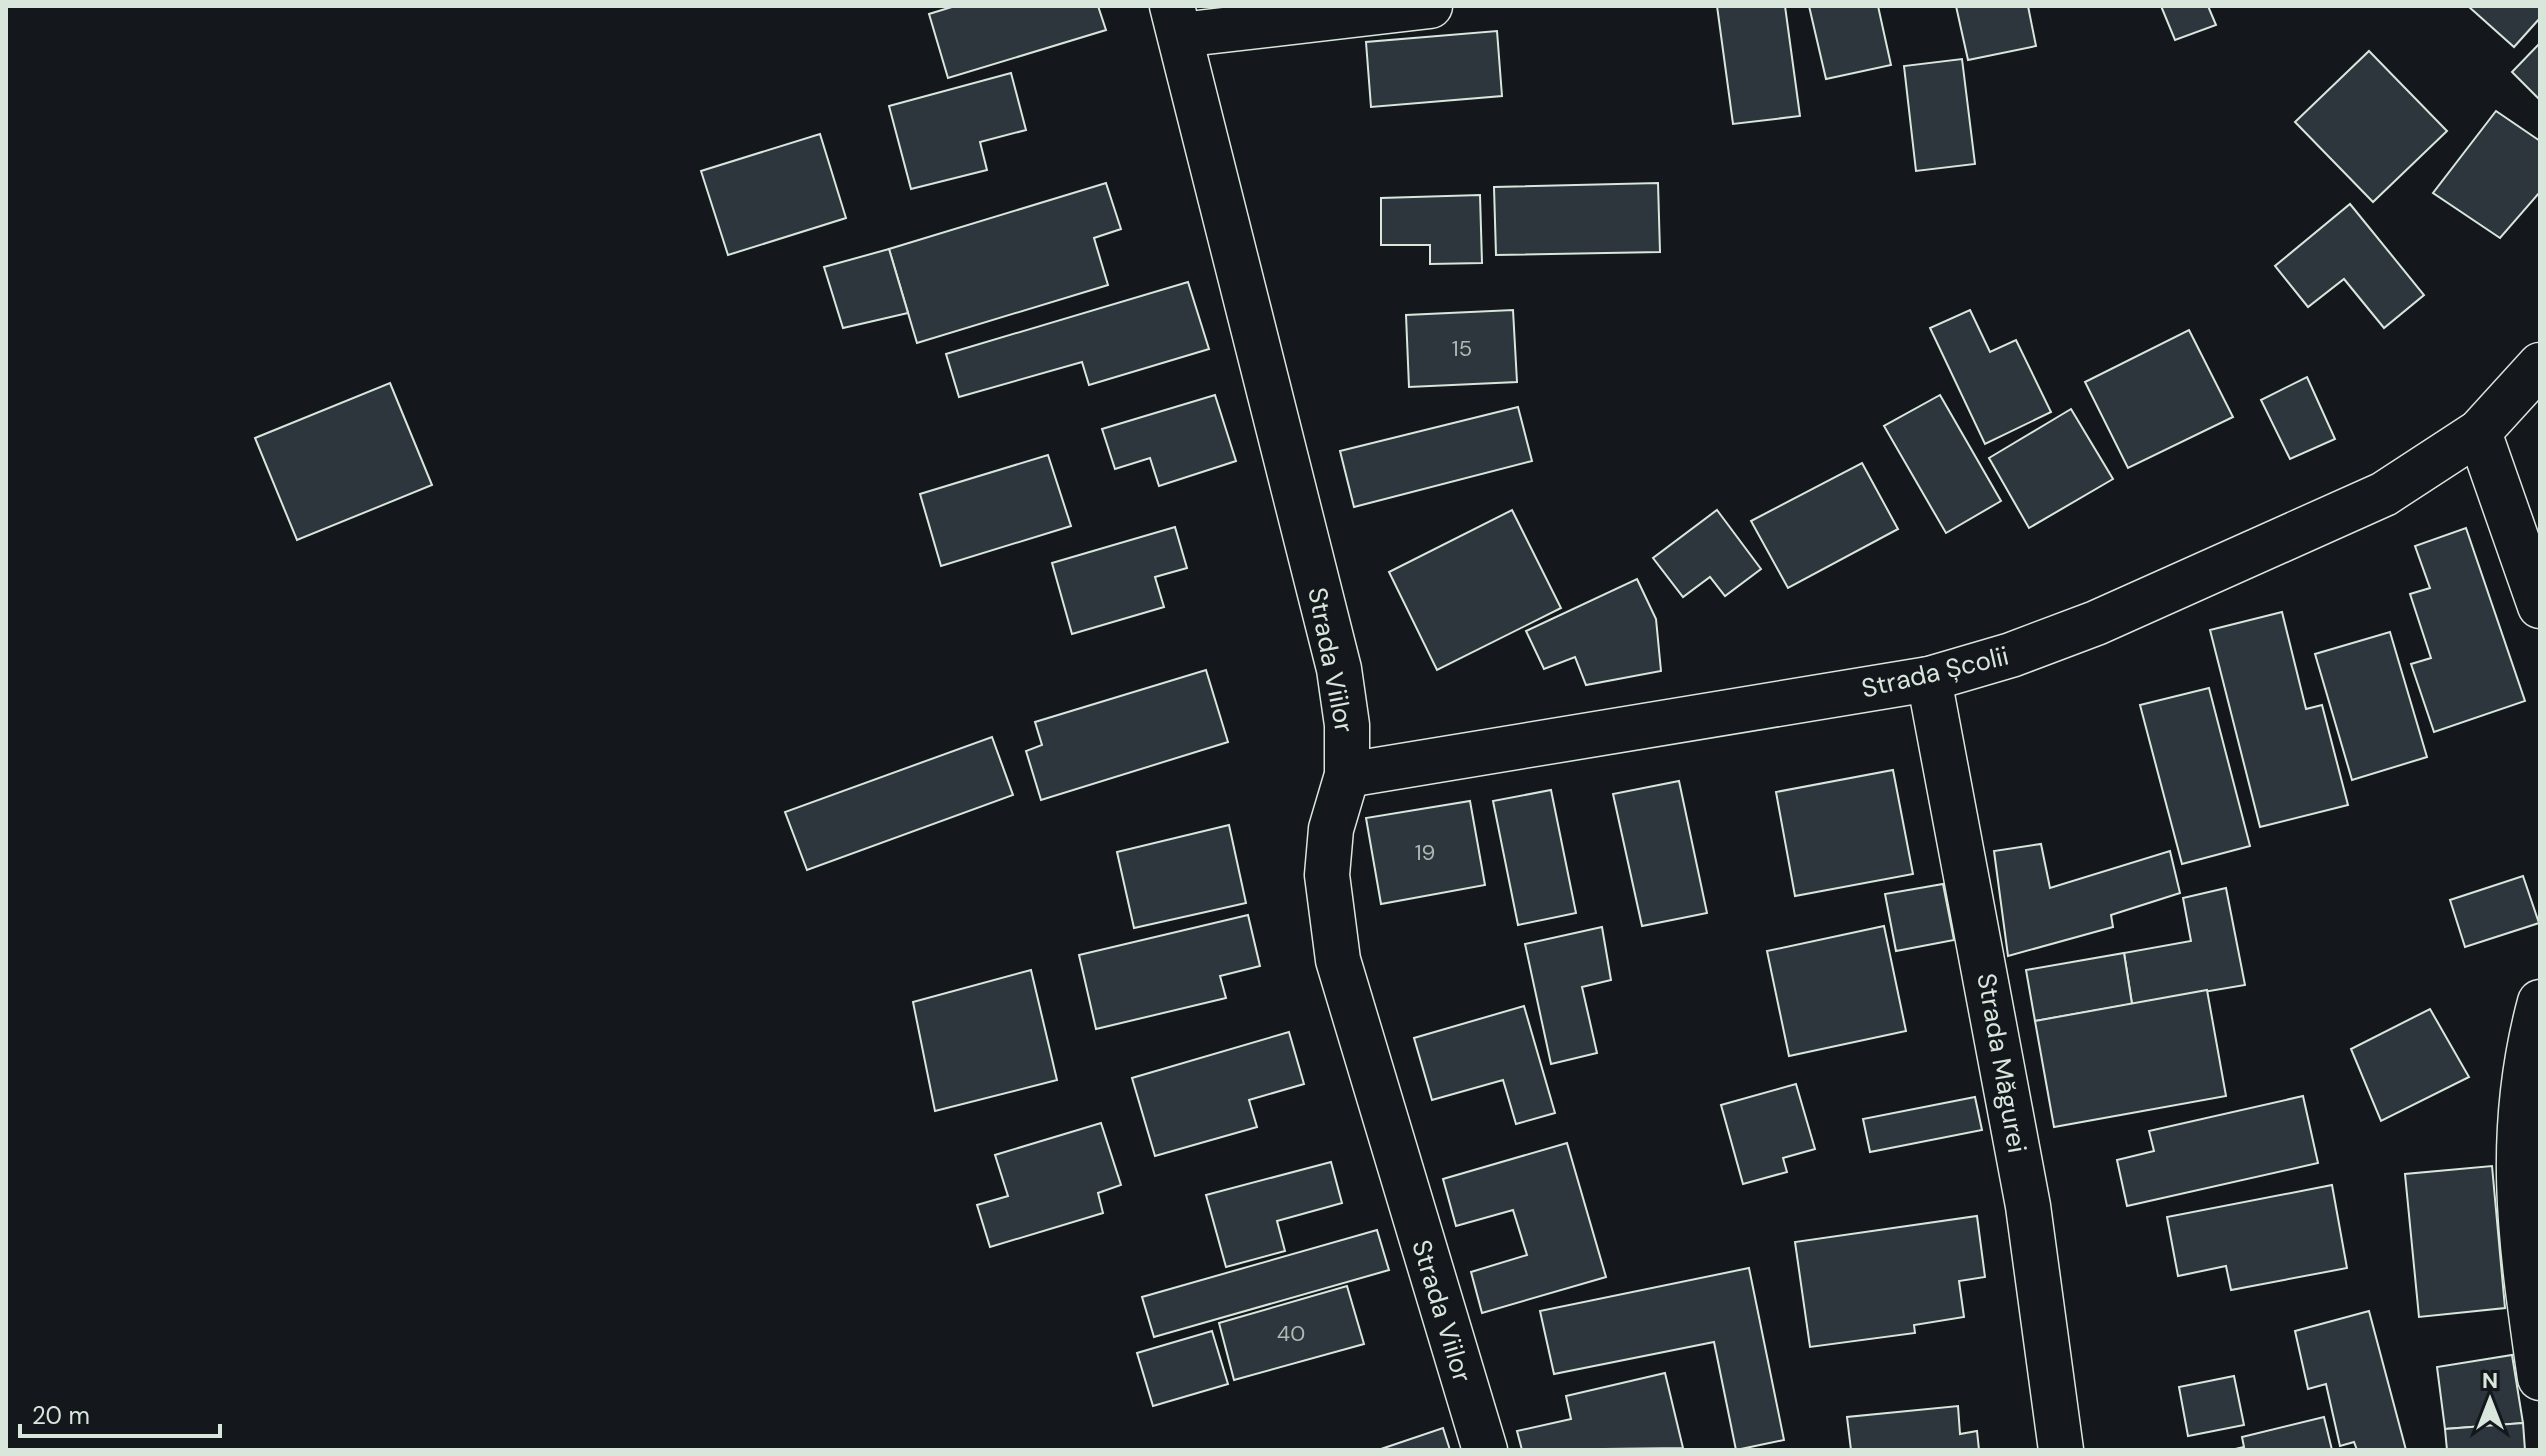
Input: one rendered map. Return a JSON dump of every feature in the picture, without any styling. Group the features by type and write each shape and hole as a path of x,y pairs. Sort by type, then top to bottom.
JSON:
{"street":[{"path":"1176,20 1430,6"},
{"name":"Strada Viilor","path":"1176,20 1339,669 1347,725 1347,775 1331,829 1327,875 1338,960 1485,1450"},
{"name":"Strada Școlii","path":"1347,775 1929,679 2011,655 2125,610 2384,494 2479,432 2540,365"},
{"path":"2479,432 2540,606"},
{"name":"Strada Măgurei","path":"1929,679 2028,1206 2061,1450"},
{"path":"2540,1002 2520,1091 2516,1154 2524,1270 2540,1378"}],"building":[{"path":"955,6 1098,6 1106,30 948,78 929,14"},
{"path":"1717,6 1785,6 1800,116 1733,124"},
{"path":"1809,6 1878,6 1891,65 1826,79"},
{"path":"1956,6 2028,6 2036,46 1968,60"},
{"path":"2161,6 2208,6 2216,25 2175,40"},
{"path":"2468,6 2540,6 2540,18 2514,47"},
{"path":"1497,31 1502,96 1371,107 1366,42"},
{"path":"2540,43 2540,100 2512,72"},
{"path":"2369,51 2447,131 2373,202 2295,122"},
{"path":"1962,59 1975,164 1916,171 1904,66"},
{"path":"1011,73 1026,130 980,142 987,170 911,189 889,106"},
{"path":"2496,111 2540,141 2540,192 2500,238 2433,193"},
{"path":"820,134 846,218 728,255 701,171"},
{"path":"1106,183 1121,229 1094,238 1108,285 917,343 889,249"},
{"path":"1658,183 1660,252 1496,255 1494,187"},
{"path":"1480,195 1482,263 1430,264 1430,245 1381,245 1381,198"},
{"path":"2350,204 2424,295 2384,328 2344,279 2308,307 2275,266"},
{"path":"889,249 908,313 843,328 824,267"},
{"path":"1188,282 1209,349 1089,385 1082,362 959,397 946,354"},
{"path":"1513,310 1517,382 1409,387 1406,315"},
{"path":"1970,310 1990,352 2016,340 2051,412 1985,444 1930,328"},
{"path":"2189,330 2233,417 2128,468 2085,382"},
{"path":"2307,377 2335,439 2290,459 2261,400"},
{"path":"390,383 432,485 297,540 255,438"},
{"path":"1215,395 1236,461 1159,486 1150,458 1115,469 1102,429"},
{"path":"1940,395 2001,501 1946,533 1884,426"},
{"path":"1518,407 1532,461 1354,507 1340,451"},
{"path":"2071,409 2113,479 2029,528 1989,458"},
{"path":"1048,455 1071,526 941,566 920,494"},
{"path":"1862,463 1898,529 1788,588 1751,521"},
{"path":"1512,510 1561,608 1437,670 1389,572"},
{"path":"1717,510 1761,569 1725,596 1710,577 1683,597 1653,558"},
{"path":"1175,527 1187,568 1155,577 1164,607 1072,634 1052,563"},
{"path":"2466,528 2525,701 2434,732 2411,664 2431,658 2410,594 2430,588 2415,546"},
{"path":"1637,579 1656,619 1661,671 1586,685 1575,657 1544,669 1526,631"},
{"path":"2282,612 2306,709 2322,705 2348,805 2260,827 2210,630"},
{"path":"2390,632 2427,757 2352,780 2315,654"},
{"path":"1206,670 1228,742 1041,800 1026,751 1042,745 1035,722"},
{"path":"2209,688 2250,846 2182,864 2140,705"},
{"path":"992,737 1013,795 807,870 785,812"},
{"path":"1893,770 1913,874 1795,896 1776,792"},
{"path":"1679,781 1707,913 1642,926 1613,794"},
{"path":"1551,790 1576,913 1518,925 1493,801"},
{"path":"1470,801 1485,885 1381,904 1366,818"},
{"path":"1229,825 1246,903 1134,928 1117,852"},
{"path":"2041,844 2050,888 2170,851 2180,893 2111,915 2113,927 2008,956 1994,851"},
{"path":"2523,876 2539,923 2465,947 2450,900"},
{"path":"1943,884 1954,940 1896,951 1885,894"},
{"path":"2226,888 2245,985 2132,1004 2124,953 2191,941 2183,898"},
{"path":"1248,915 1260,966 1220,976 1226,998 1096,1029 1079,955"},
{"path":"1884,926 1906,1031 1789,1056 1767,951"},
{"path":"1602,927 1611,980 1582,987 1597,1053 1551,1064 1525,944"},
{"path":"2124,953 2132,1004 2035,1021 2026,970"},
{"path":"1031,970 1057,1080 935,1111 913,1002"},
{"path":"2207,990 2226,1096 2054,1127 2035,1021"},
{"path":"1524,1006 1555,1113 1516,1124 1503,1080 1432,1100 1414,1038"},
{"path":"2430,1009 2469,1077 2381,1121 2351,1049"},
{"path":"1289,1032 1304,1084 1249,1100 1257,1127 1155,1156 1132,1078"},
{"path":"1796,1084 1815,1149 1783,1158 1787,1172 1743,1184 1721,1105"},
{"path":"2303,1096 2318,1163 2127,1206 2117,1160 2154,1151 2149,1131"},
{"path":"1975,1097 1982,1130 1870,1152 1863,1119"},
{"path":"1101,1123 1121,1185 1098,1193 1103,1213 990,1247 977,1205 1008,1196 995,1155"},
{"path":"1567,1143 1606,1277 1482,1313 1471,1272 1527,1255 1513,1210 1456,1226 1443,1179"},
{"path":"1331,1162 1342,1203 1277,1221 1285,1251 1226,1267 1206,1195"},
{"path":"2492,1166 2505,1308 2419,1317 2405,1174"},
{"path":"2332,1185 2347,1268 2231,1290 2226,1266 2178,1276 2167,1217"},
{"path":"1977,1216 1985,1277 1959,1281 1964,1317 1914,1325 1915,1333 1810,1347 1795,1242"},
{"path":"1377,1230 1389,1270 1154,1337 1142,1297"},
{"path":"1749,1268 1784,1440 1736,1450 1714,1342 1554,1374 1540,1311"},
{"path":"1347,1286 1364,1344 1234,1380 1219,1323"},
{"path":"2369,1311 2406,1450 2357,1450 2354,1442 2340,1446 2326,1384 2308,1389 2295,1331"},
{"path":"1212,1331 1228,1384 1153,1406 1137,1353"},
{"path":"2512,1355 2523,1423 2445,1429 2437,1367"},
{"path":"1665,1373 1683,1448 1522,1450 1517,1431 1571,1419 1566,1396"},
{"path":"2234,1376 2244,1425 2188,1436 2179,1387"},
{"path":"1958,1406 1960,1434 1977,1431 1979,1450 1851,1450 1847,1417"},
{"path":"2324,1417 2332,1450 2231,1450 2244,1447 2242,1437"},
{"path":"2523,1423 2525,1450 2447,1450 2445,1429"},
{"path":"1443,1428 1450,1450 1378,1450"}]}
